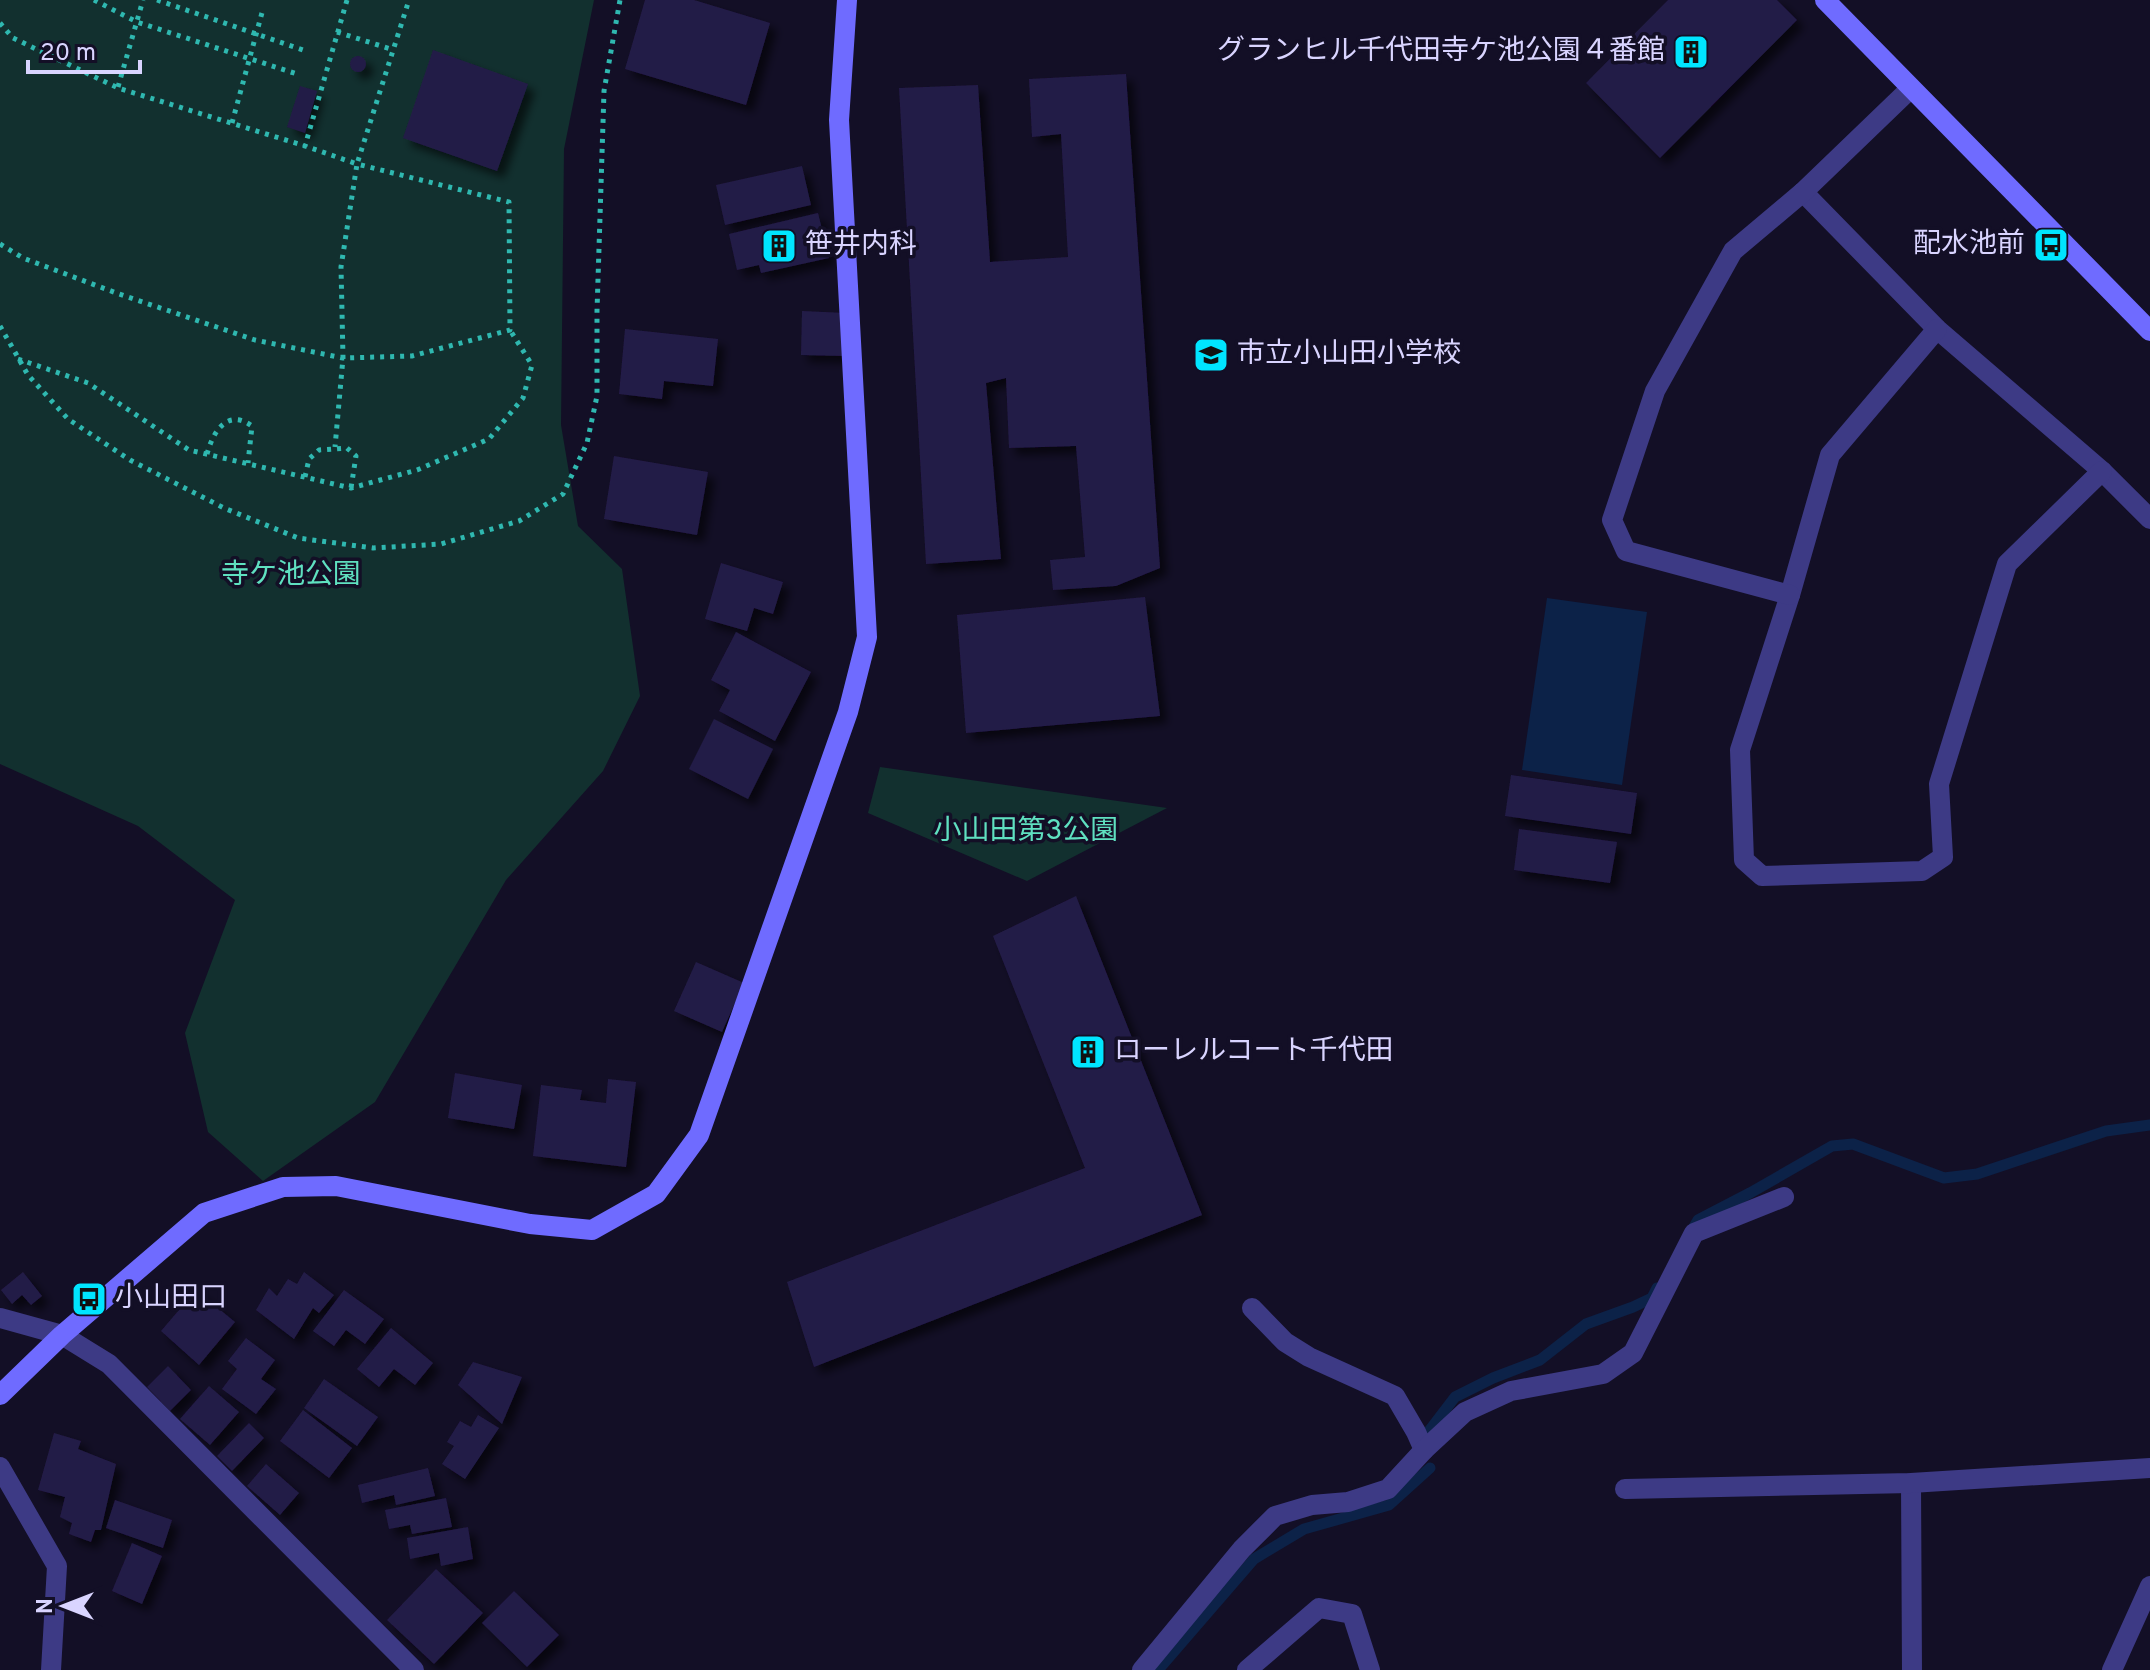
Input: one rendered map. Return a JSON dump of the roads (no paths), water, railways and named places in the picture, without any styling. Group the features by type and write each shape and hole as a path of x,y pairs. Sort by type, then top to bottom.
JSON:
{"street":[{"path":"0,1395 62,1335 204,1213 283,1187 336,1186 530,1224 592,1230 656,1194 699,1135 848,712 867,637 839,120 847,0"},
{"path":"1825,0 2150,331"},
{"path":"1790,595 1626,551 1612,520 1655,391 1733,251 1803,192 1910,89"},
{"path":"1803,192 1937,329 2102,471 2150,519"},
{"path":"1937,329 1830,455 1790,595 1740,750 1744,860 1762,876 1922,871 1943,857 1939,784 2007,564 2102,471"},
{"path":"1142,1670 1242,1549 1275,1516 1312,1505 1348,1502 1388,1489 1465,1412 1511,1391 1603,1374 1633,1353 1694,1233 1784,1197"},
{"path":"1252,1308 1285,1342 1309,1357 1395,1396 1424,1450"},
{"path":"0,1318 62,1335 109,1364 411,1668"},
{"path":"0,1467 57,1566 51,1670"},
{"path":"1625,1489 1911,1483 2150,1468"},
{"path":"1911,1483 1912,1670"},
{"path":"2112,1670 2150,1586"},
{"path":"1247,1670 1319,1608 1352,1614 1370,1670"}],"water":[{"path":"1547,598 1647,612 1622,785 1522,770"}],"waterway":[{"path":"1691,1232 1698,1220 1832,1146 1853,1144 1944,1178 1977,1174 2106,1131 2150,1125"},
{"path":"1429,1431 1455,1397 1540,1360 1586,1324 1652,1298 1657,1288"},
{"path":"1158,1670 1254,1559 1304,1529 1389,1505 1430,1468"}],"place":[{"name":"グランヒル千代田寺ケ池公園４番館","path":"1691,52"},
{"name":"配水池前","path":"2051,245"},
{"name":"笹井内科","path":"779,246"},
{"name":"市立小山田小学校","path":"1211,355"},
{"name":"ローレルコート千代田","path":"1088,1052"},
{"name":"小山田口","path":"89,1299"}],"park label":[{"name":"寺ケ池公園","path":"291,576"},
{"name":"小山田第3公園","path":"1026,832"}]}
